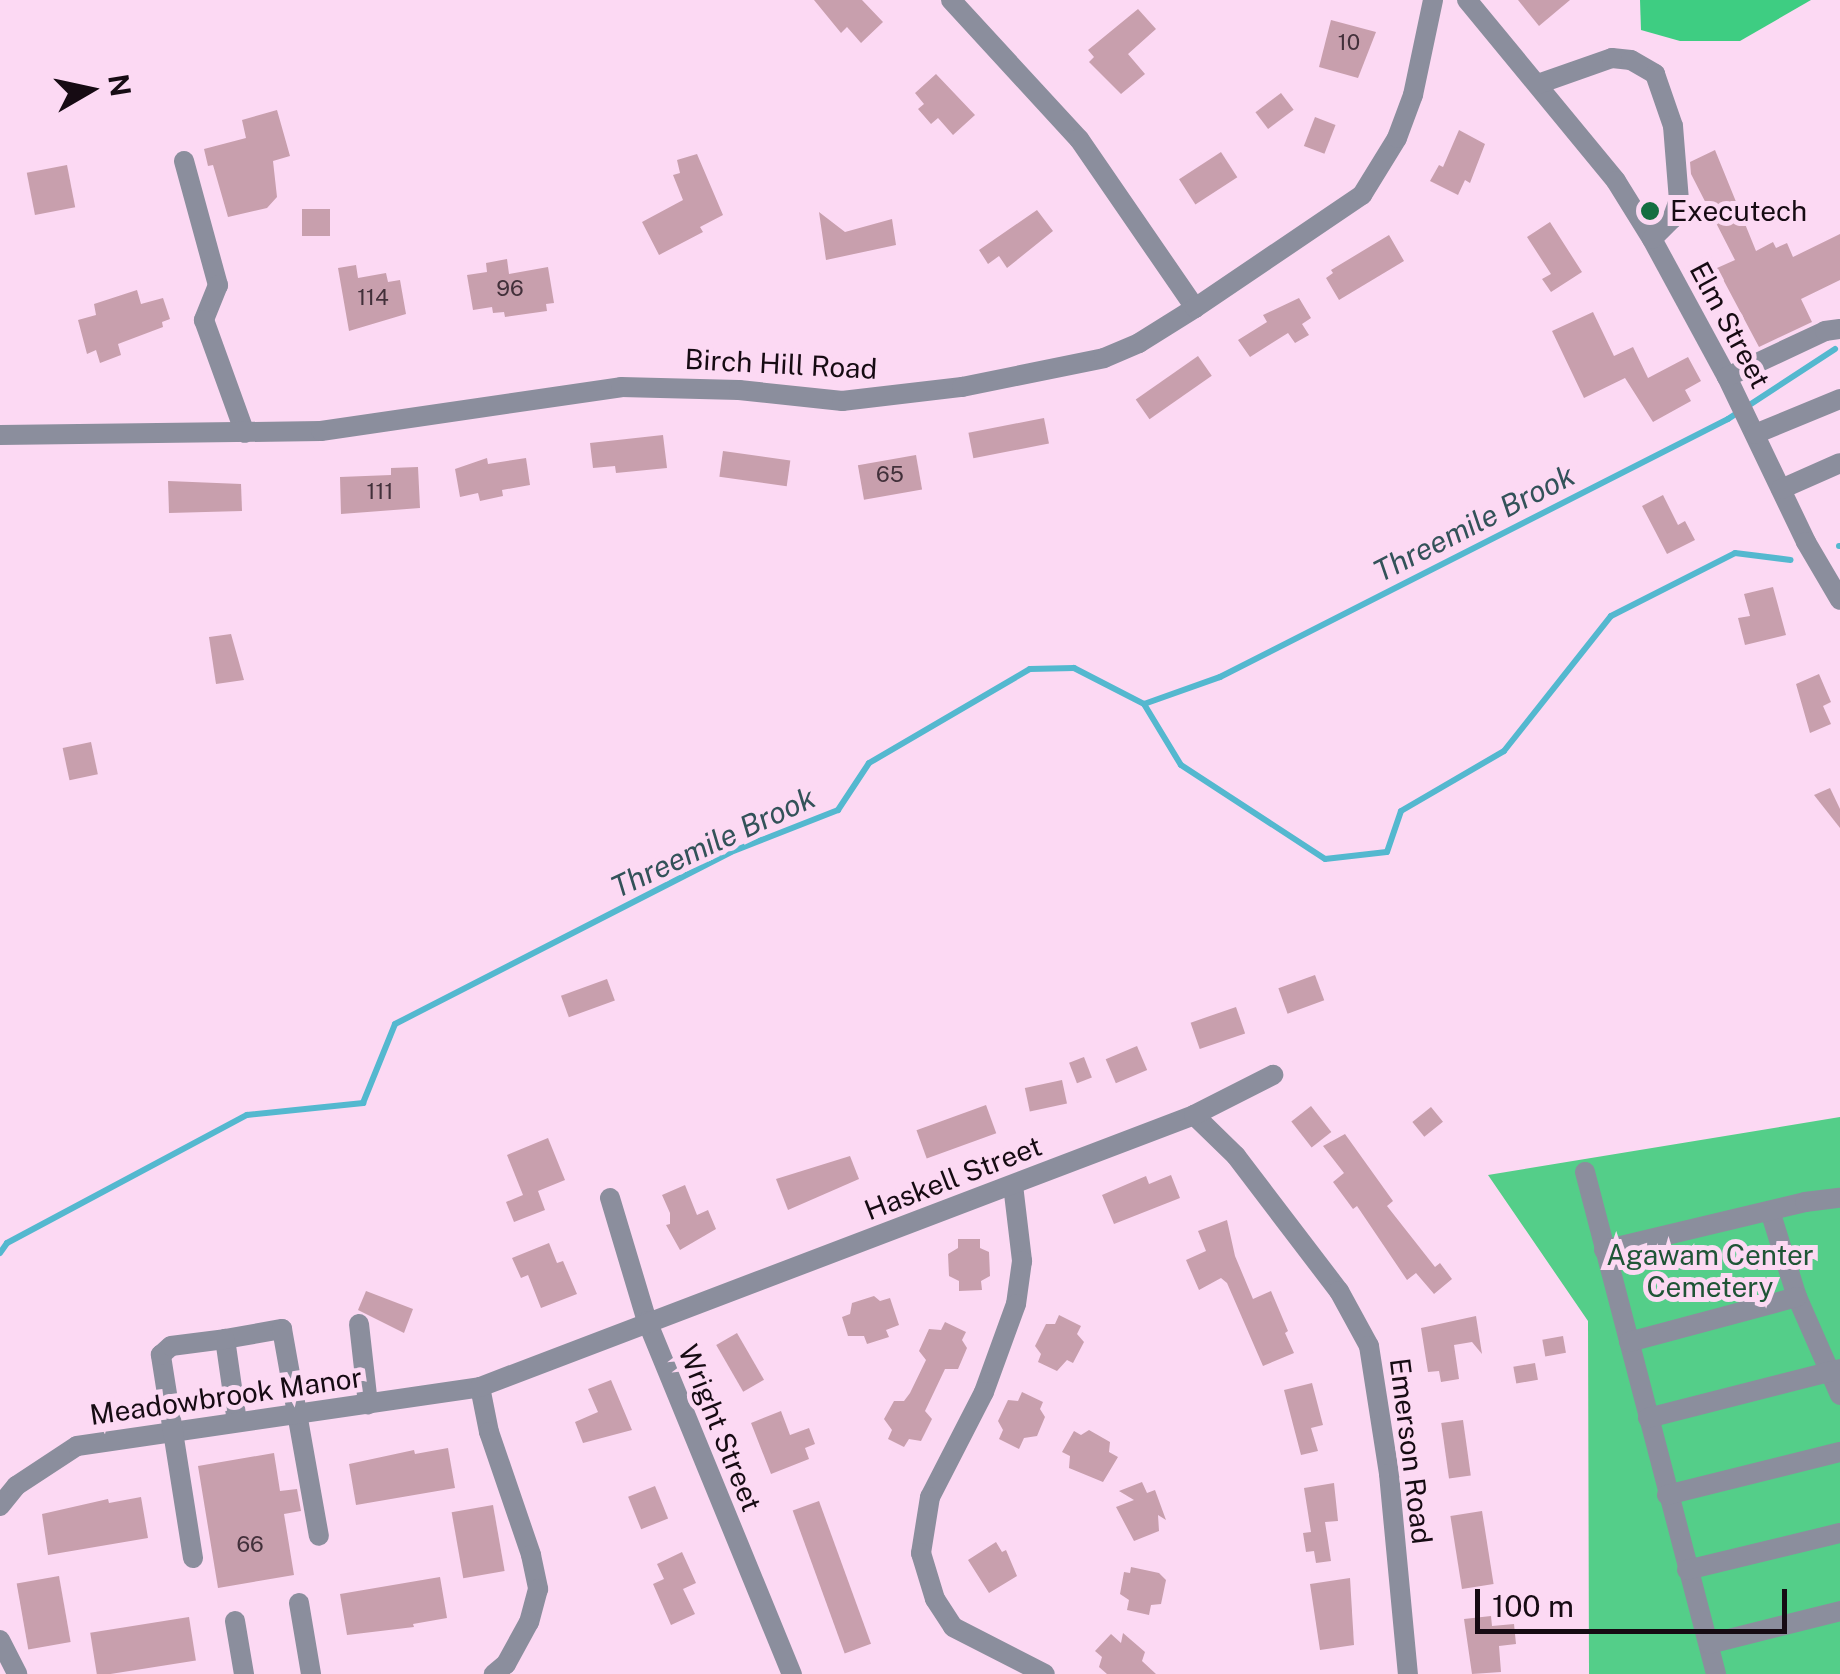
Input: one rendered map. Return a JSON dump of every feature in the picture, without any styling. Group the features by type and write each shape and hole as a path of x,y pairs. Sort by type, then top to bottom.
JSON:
{"street":[{"path":"951,0 1079,139 1195,308"},
{"name":"Birch Hill Road","path":"0,434 320,430 621,387 756,391 842,400 894,397 1104,358 1139,343 1195,308 1362,195 1376,178 1412,95 1433,0"},
{"name":"Elm Street","path":"1468,0 1616,180 1652,238 1840,600"},
{"path":"1538,84 1612,58 1631,60 1654,74 1673,126 1679,200 1672,219 1652,238"},
{"path":"184,161 218,285 204,320 244,433"},
{"path":"1727,377 1825,331 1840,328"},
{"path":"1747,417 1840,399"},
{"path":"1781,489 1840,463"},
{"name":"Haskell Street","path":"647,1322 1194,1116 1274,1075"},
{"name":"Emerson Road","path":"1194,1116 1236,1156 1339,1291 1369,1346 1389,1474 1408,1674"},
{"path":"1585,1172 1716,1674"},
{"path":"1013,1185 1022,1262 1016,1304 984,1392 930,1497 921,1554 938,1607 952,1626 1045,1674"},
{"name":"Wright Street","path":"610,1198 647,1322 792,1674"},
{"path":"1604,1250 1840,1198"},
{"path":"1770,1211 1796,1297 1835,1370 1840,1396"},
{"path":"1629,1342 1796,1297"},
{"name":"Meadowbrook Manor","path":"0,1506 16,1486 76,1446 480,1387 647,1322"},
{"path":"359,1324 368,1404"},
{"path":"192,1558 162,1355 171,1346 282,1329 319,1536"},
{"path":"225,1340 236,1422"},
{"path":"1648,1418 1835,1370"},
{"path":"480,1387 489,1432 531,1555 538,1590 529,1622 506,1664 494,1674"},
{"path":"1667,1495 1840,1452"},
{"path":"1687,1570 1840,1533"},
{"path":"299,1604 311,1674"},
{"path":"1708,1644 1840,1611"},
{"path":"235,1621 244,1674"},
{"path":"0,1640 18,1674"}],"green space":[{"path":"1640,0 1811,0 1740,41 1680,41 1641,30"},
{"name":"Agawam Center Cemetery","path":"1840,1117 1840,1674 1589,1674 1588,1321 1488,1175"}],"building":[{"path":"814,0 862,0 883,22 861,43 847,27 841,33"},
{"path":"1518,0 1570,0 1539,26"},
{"path":"1138,9 1156,29 1128,54 1145,74 1121,94 1089,62 1094,57 1088,50"},
{"path":"1331,20 1376,32 1358,78 1319,67"},
{"path":"936,74 975,115 953,135 938,118 931,124 918,109 924,104 915,93"},
{"path":"1281,93 1294,110 1268,129 1255,112"},
{"path":"277,110 290,156 273,161 277,197 267,208 228,217 213,165 208,166 204,149 246,138 242,120"},
{"path":"1315,117 1336,125 1324,154 1304,146"},
{"path":"1459,130 1485,144 1470,183 1465,180 1458,195 1430,181 1439,165 1443,167"},
{"path":"1715,150 1756,251 1773,242 1776,248 1787,243 1793,257 1840,234 1840,280 1801,299 1812,322 1759,347 1717,268 1735,260 1691,174 1690,162"},
{"path":"1221,152 1237,177 1195,204 1179,179"},
{"path":"697,154 723,215 700,227 703,232 659,255 642,222 683,200 673,175 680,173 677,160"},
{"path":"67,165 75,207 35,215 27,173"},
{"path":"302,209 330,209 330,236 302,236"},
{"path":"1037,210 1053,231 1007,268 999,256 988,264 979,250"},
{"path":"819,212 845,232 892,219 896,245 826,260"},
{"path":"1550,222 1582,272 1551,292 1542,279 1551,274 1527,237"},
{"path":"1389,235 1404,261 1339,300 1326,278 1333,273 1331,270"},
{"path":"507,259 509,274 548,267 554,303 546,304 547,311 505,317 504,312 493,313 492,307 473,310 467,275 487,272 486,263"},
{"path":"356,265 358,278 386,273 388,282 400,280 406,314 349,331 338,268"},
{"path":"137,290 141,304 163,298 170,319 162,322 163,327 118,344 121,355 100,363 96,350 87,354 78,320 96,315 94,304"},
{"path":"1299,298 1311,318 1302,324 1309,335 1295,343 1288,333 1250,357 1238,340 1267,322 1263,315"},
{"path":"1593,312 1614,356 1633,347 1648,378 1688,357 1701,381 1685,390 1691,401 1653,422 1625,378 1584,398 1552,331"},
{"path":"1198,356 1212,376 1150,419 1136,400"},
{"path":"1044,418 1049,444 973,458 968,433"},
{"path":"663,435 667,468 616,473 615,466 593,468 590,443"},
{"path":"723,451 790,460 787,486 719,477"},
{"path":"916,455 922,489 864,500 858,465"},
{"path":"487,458 488,464 526,458 530,485 502,490 503,496 480,501 478,493 460,497 455,469"},
{"path":"418,467 420,508 341,514 340,477 391,475 391,468"},
{"path":"168,481 241,484 242,511 169,513"},
{"path":"1663,495 1678,525 1685,521 1695,540 1667,554 1642,506"},
{"path":"1773,587 1786,635 1745,645 1738,618 1750,616 1744,594"},
{"path":"231,634 244,680 216,684 209,637"},
{"path":"1819,674 1831,702 1823,706 1831,724 1810,733 1796,684"},
{"path":"91,742 98,774 69,780 63,748"},
{"path":"1830,788 1840,809 1840,828 1814,795"},
{"path":"1315,975 1324,1000 1288,1014 1278,988"},
{"path":"607,979 615,1001 569,1017 561,996"},
{"path":"1236,1007 1245,1033 1200,1049 1191,1023"},
{"path":"1137,1046 1147,1070 1116,1083 1106,1059"},
{"path":"1084,1057 1092,1078 1077,1083 1069,1063"},
{"path":"1062,1080 1067,1103 1030,1111 1025,1088"},
{"path":"986,1105 996,1133 927,1159 916,1130"},
{"path":"1311,1106 1331,1132 1312,1147 1291,1121"},
{"path":"1431,1107 1443,1122 1424,1137 1412,1122"},
{"path":"1345,1134 1393,1201 1387,1206 1435,1267 1440,1263 1452,1279 1434,1294 1416,1273 1407,1280 1357,1206 1353,1209 1333,1182 1344,1173 1323,1146"},
{"path":"548,1138 565,1180 538,1191 545,1210 514,1222 506,1202 523,1195 507,1155"},
{"path":"850,1156 859,1179 788,1210 776,1179"},
{"path":"1171,1175 1180,1198 1114,1224 1102,1195 1146,1176 1149,1184"},
{"path":"685,1185 697,1215 708,1210 716,1229 680,1250 666,1225 670,1224 670,1213 662,1195"},
{"path":"1227,1220 1235,1256 1253,1299 1271,1291 1294,1353 1263,1366 1227,1283 1221,1278 1199,1290 1186,1260 1206,1251 1198,1231"},
{"path":"958,1239 980,1239 980,1248 989,1252 990,1276 981,1281 982,1290 959,1291 959,1281 949,1276 948,1254 958,1248"},
{"path":"549,1243 557,1263 563,1261 577,1294 541,1308 528,1275 521,1278 512,1258"},
{"path":"366,1291 413,1309 404,1333 358,1310"},
{"path":"874,1296 880,1301 890,1298 899,1325 886,1330 889,1337 867,1344 864,1336 848,1336 842,1317 850,1314 852,1303"},
{"path":"1059,1315 1081,1326 1077,1334 1084,1342 1073,1363 1067,1360 1057,1371 1038,1362 1041,1354 1035,1346 1046,1324 1055,1324"},
{"path":"1476,1316 1482,1354 1472,1342 1454,1345 1459,1379 1441,1382 1439,1371 1428,1372 1421,1328"},
{"path":"945,1322 966,1332 962,1340 967,1348 958,1369 945,1369 925,1411 932,1419 921,1441 909,1439 904,1447 888,1439 892,1430 884,1419 894,1401 904,1401 910,1393 926,1360 919,1351 929,1329 941,1330"},
{"path":"737,1333 764,1380 743,1392 716,1345"},
{"path":"1563,1336 1566,1353 1545,1356 1542,1340"},
{"path":"1535,1363 1538,1380 1516,1384 1513,1367"},
{"path":"611,1380 632,1430 583,1443 575,1422 598,1412 588,1389"},
{"path":"1312,1383 1323,1425 1311,1428 1318,1451 1301,1455 1284,1390"},
{"path":"1022,1392 1043,1402 1040,1409 1045,1417 1037,1436 1024,1438 1019,1449 999,1439 1003,1430 998,1421 1008,1400 1018,1401"},
{"path":"781,1411 790,1435 809,1428 815,1444 805,1448 809,1459 771,1474 751,1423"},
{"path":"1463,1420 1471,1475 1449,1479 1441,1423"},
{"path":"1089,1430 1110,1442 1109,1452 1118,1457 1103,1482 1069,1468 1070,1456 1062,1452 1074,1431 1081,1435"},
{"path":"448,1448 455,1488 356,1505 349,1464 414,1450 415,1454"},
{"path":"274,1453 280,1491 297,1489 301,1511 284,1514 294,1575 218,1588 198,1466"},
{"path":"1142,1482 1147,1493 1155,1490 1166,1520 1158,1515 1159,1531 1134,1541 1116,1507 1134,1500 1119,1491"},
{"path":"1334,1483 1338,1521 1325,1522 1331,1561 1316,1563 1314,1551 1306,1552 1303,1533 1311,1532 1304,1488"},
{"path":"655,1486 668,1518 641,1529 628,1497"},
{"path":"141,1497 148,1538 48,1555 42,1514 108,1499 109,1503"},
{"path":"819,1501 871,1644 845,1653 793,1511"},
{"path":"493,1505 505,1571 463,1578 452,1512"},
{"path":"1482,1511 1494,1584 1462,1589 1450,1516"},
{"path":"996,1542 1002,1552 1006,1550 1017,1576 989,1593 968,1560"},
{"path":"682,1552 696,1583 683,1589 695,1614 671,1625 653,1584 664,1579 657,1564"},
{"path":"1131,1567 1159,1573 1166,1580 1161,1604 1151,1605 1149,1615 1127,1610 1129,1600 1120,1594 1124,1572 1130,1573"},
{"path":"59,1576 71,1642 28,1649 17,1583"},
{"path":"440,1577 447,1618 413,1624 414,1627 347,1635 340,1594"},
{"path":"1350,1578 1354,1645 1320,1650 1310,1584"},
{"path":"1491,1616 1492,1626 1514,1624 1516,1644 1499,1646 1501,1672 1472,1674 1464,1619"},
{"path":"189,1617 196,1660 97,1674 90,1633"},
{"path":"1123,1633 1145,1652 1142,1661 1156,1674 1107,1674 1099,1667 1102,1657 1095,1651 1111,1634 1121,1643"}],"waterway":[{"name":"Threemile Brook","path":"0,1253 7,1243 247,1115 363,1103 395,1024 731,852 838,810 869,763 1030,669 1074,668 1144,704 1220,677 1728,419 1835,349"},
{"path":"1144,704 1181,765 1325,859 1387,852 1401,811 1504,751 1611,616 1735,553 1791,560"}],"place":[{"name":"Executech","path":"1650,211"}]}
